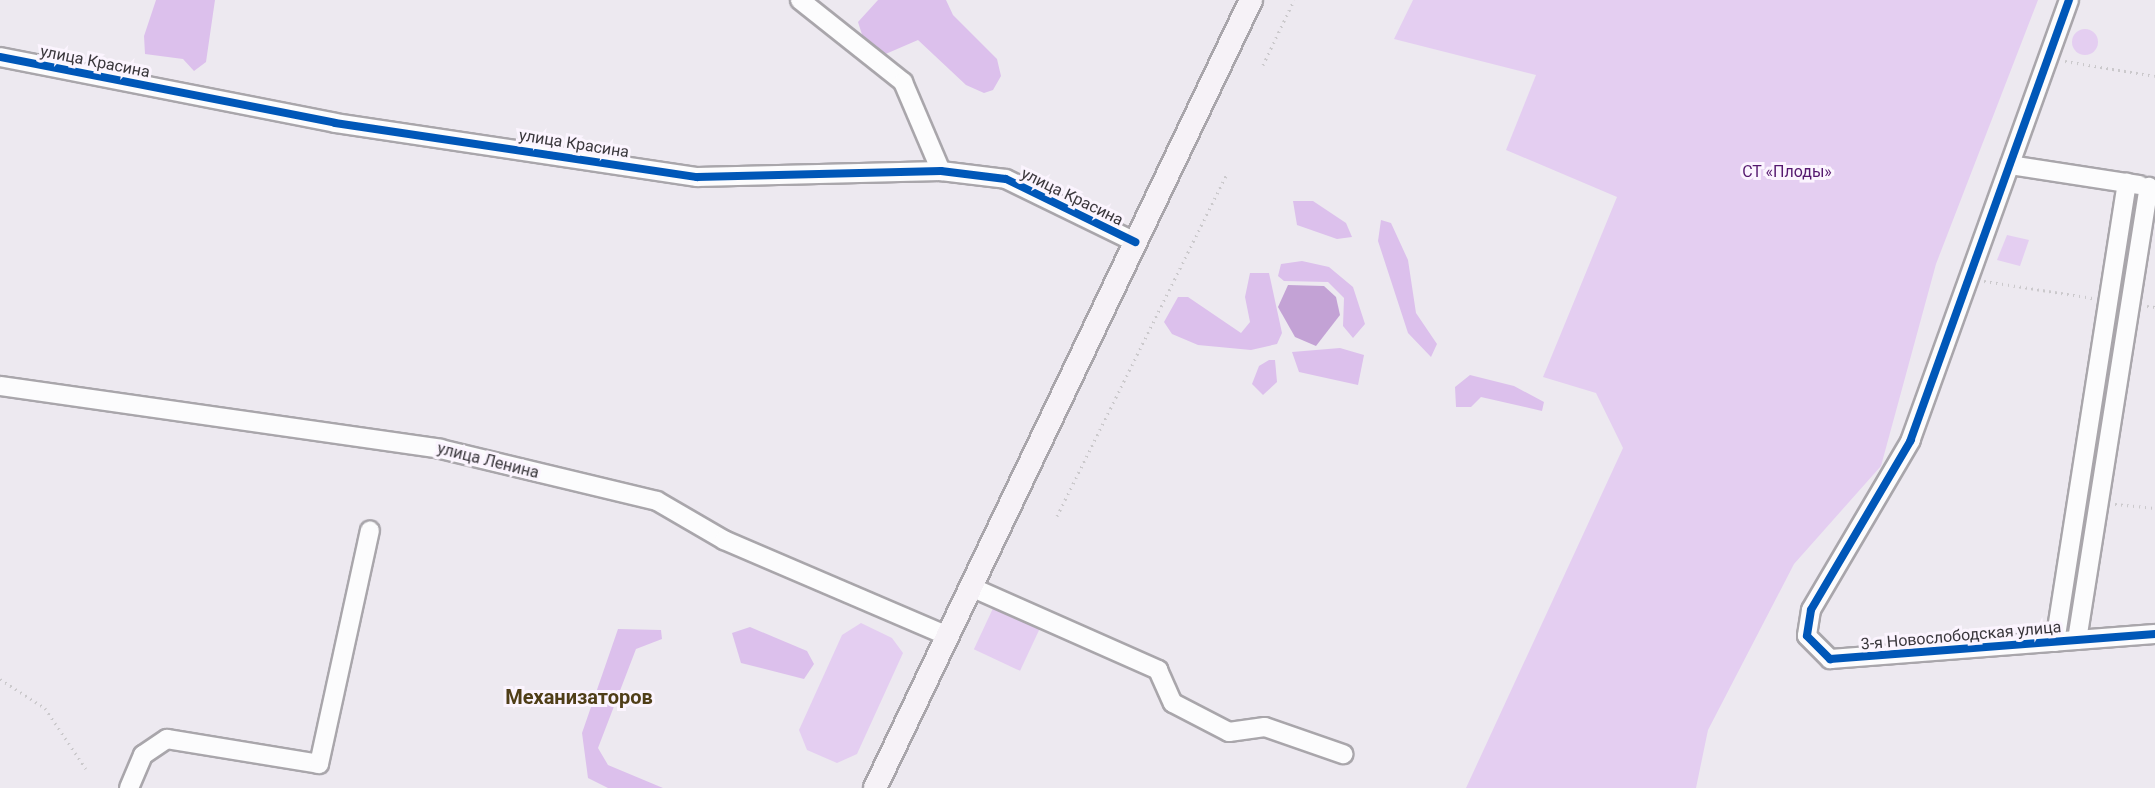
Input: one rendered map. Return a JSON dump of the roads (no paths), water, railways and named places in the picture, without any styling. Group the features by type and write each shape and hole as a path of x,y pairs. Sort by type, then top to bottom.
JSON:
{"main road":[{"path":"875,788 1251,0"}],"street":[{"path":"800,0 903,82 941,171"},
{"path":"2068,0 2010,165 2152,187 2130,303 2077,640"},
{"name":"улица Красина","path":"0,57 335,123 697,177 941,171 1006,179 1135,243"},
{"name":"3-я Новослободская улица","path":"2010,165 1905,456 1812,610 1807,636 1830,659 2155,634"},
{"path":"2055,642 2127,183"},
{"name":"улица Ленина","path":"0,386 441,449 657,501 724,540 948,636"},
{"path":"129,788 142,755 167,739 319,764 370,530"},
{"path":"972,587 1158,670 1173,703 1229,732 1265,727 1343,754"}],"district":[{"name":"Механизаторов","path":"579,697"}],"park label":[{"name":"СТ «Плоды»","path":"1787,172"}]}
